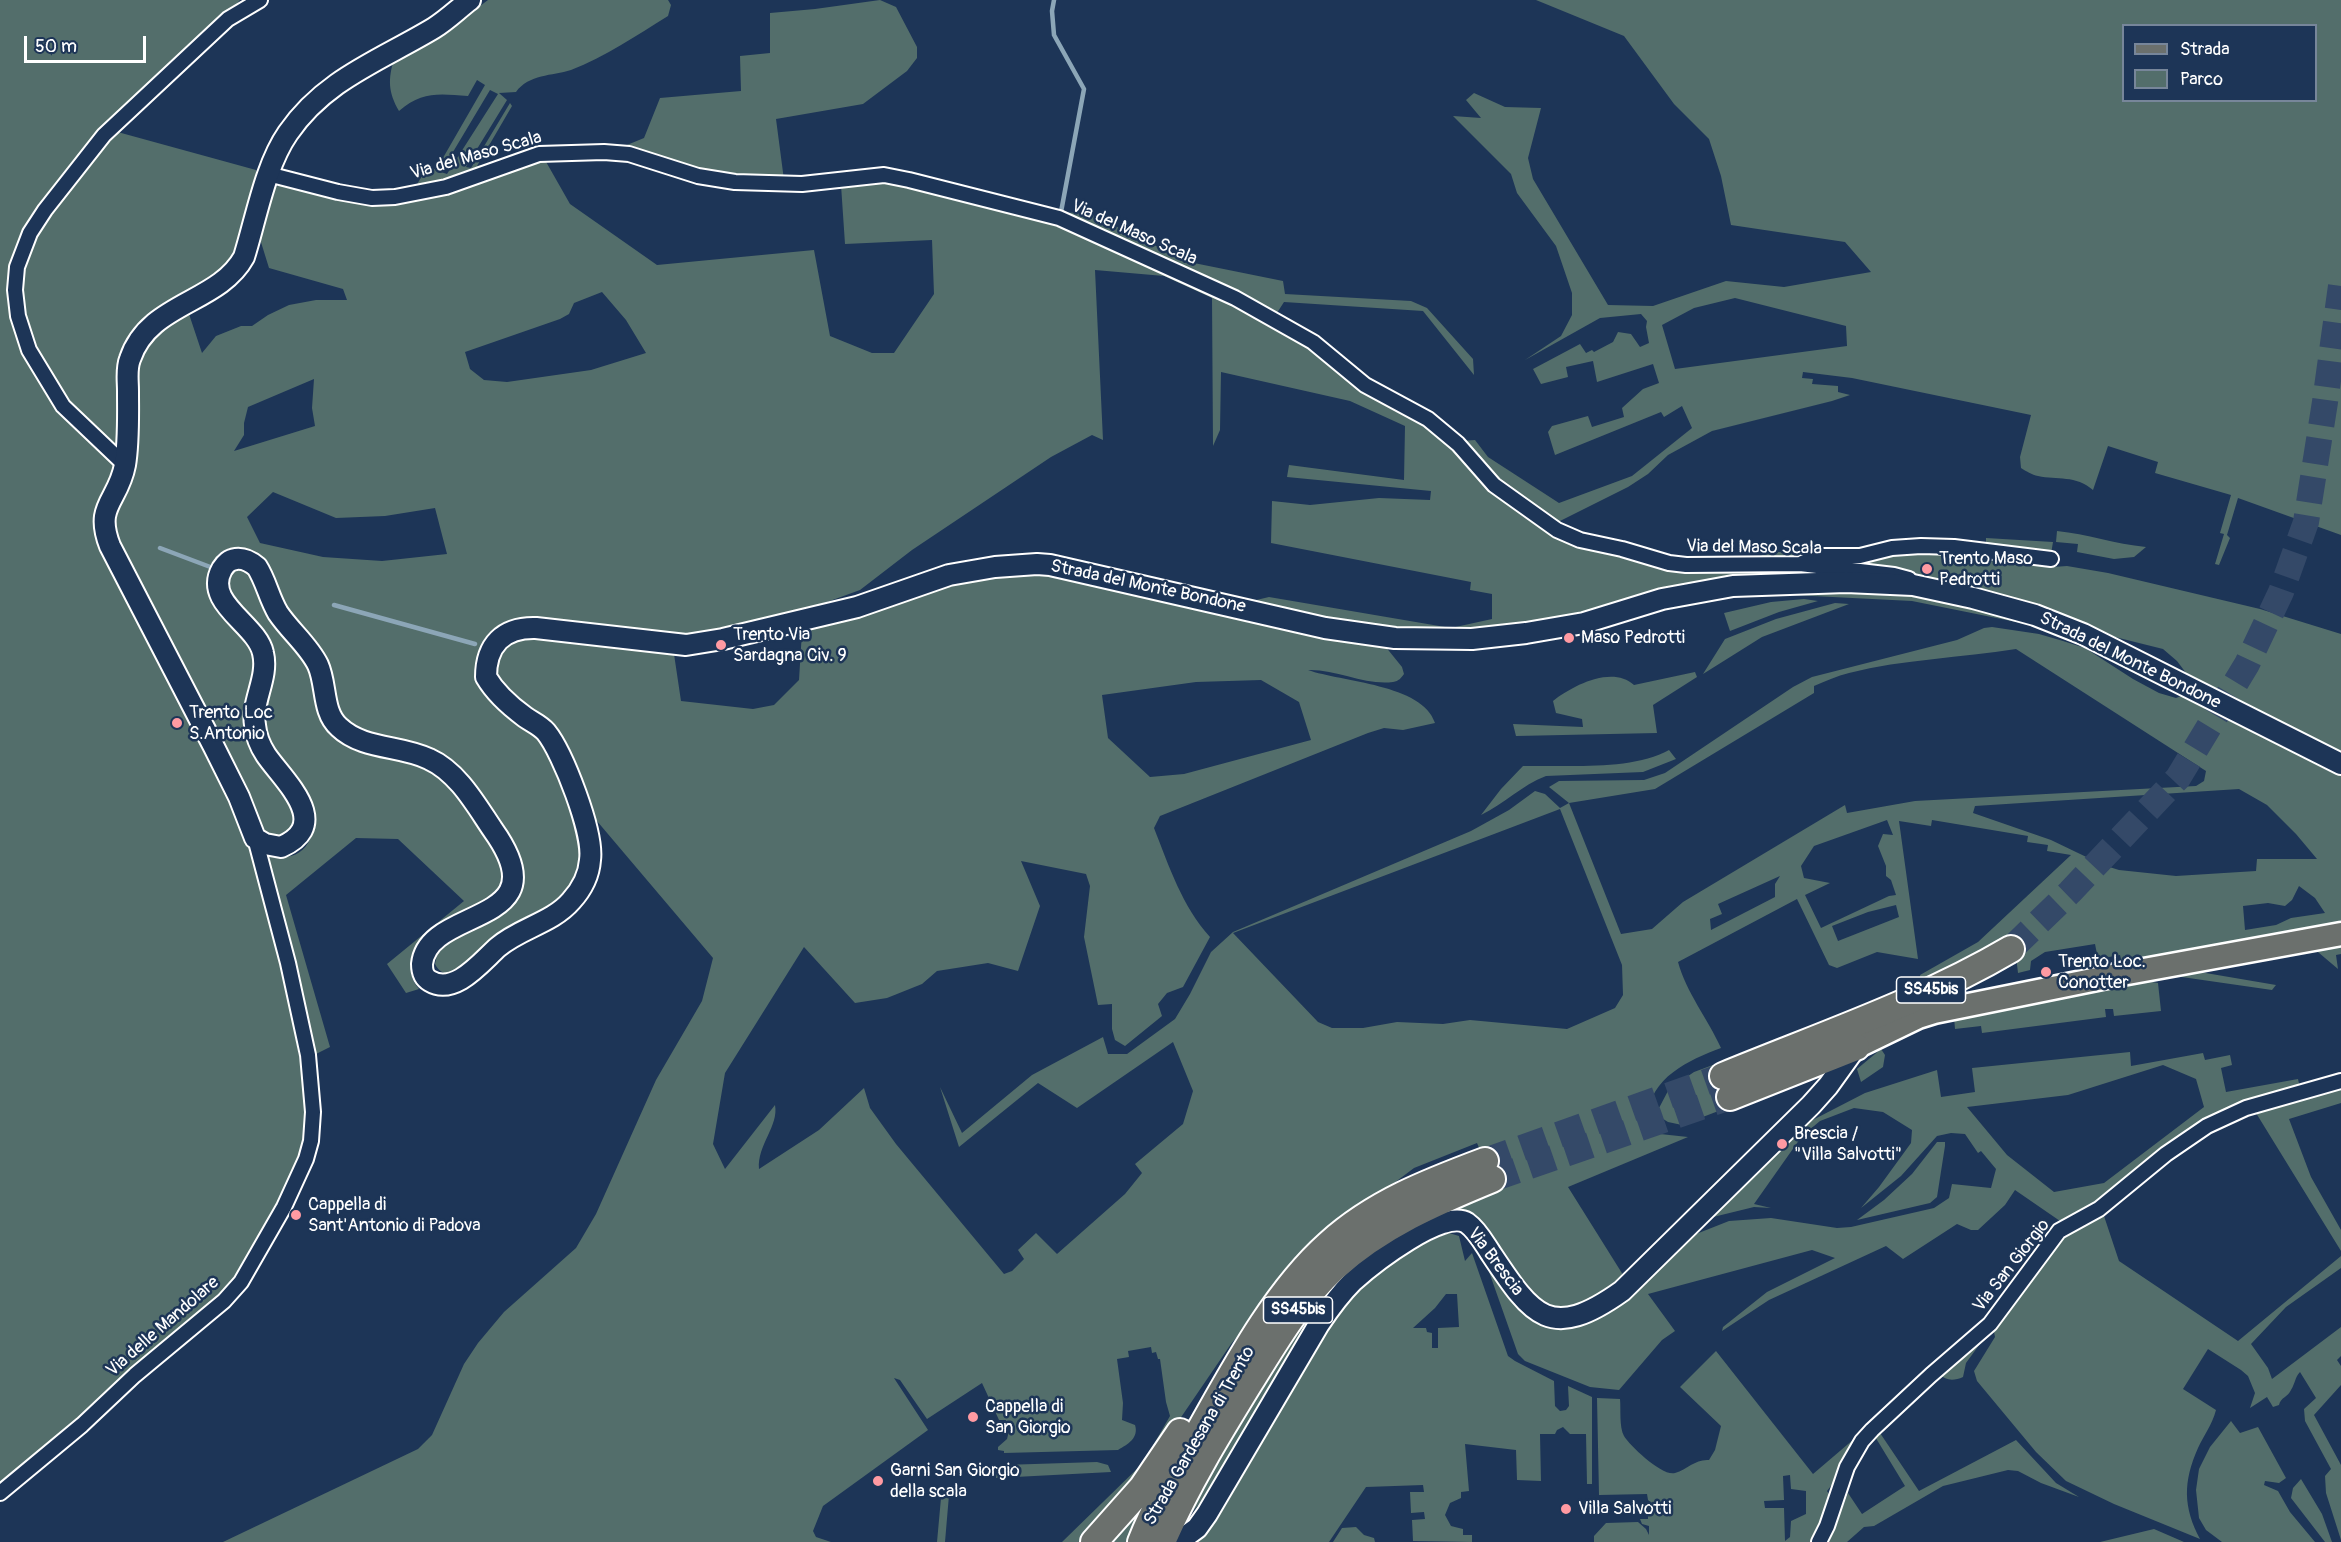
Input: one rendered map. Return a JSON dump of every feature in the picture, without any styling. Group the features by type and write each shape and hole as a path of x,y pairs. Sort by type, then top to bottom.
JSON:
{"highway":[{"name":"SS45bis","path":"1856,1047 1727,1086 1980,967 2011,949"},
{"name":"Strada Gardesana di Trento","path":"1141,1542 1166,1508 1211,1445 1306,1297 1334,1268 1381,1231 1489,1170 1414,1188 1374,1210 1329,1244 1277,1303 1216,1402 1166,1508 1162,1542"},
{"path":"1094,1542 1142,1488 1231,1354 1277,1303"}],"main road":[{"name":"SS45bis","path":"1856,1047 1918,1017 1934,1012 2122,974 2341,934"}],"street":[{"path":"125,465 63,406 29,350 18,316 15,290 17,267 30,233 45,210 104,135 228,19 260,0"},
{"path":"255,838 239,797 121,569 104,531 103,518 117,491 125,465 128,368 134,349 144,334 169,311 213,288 238,268 244,257 268,174 287,134 317,99 359,68 437,27 470,0"},
{"name":"Via del Maso Scala","path":"268,174 338,192 372,198 395,197 446,186 539,154 594,152 629,154 698,176 735,182 802,184 884,175 909,180 1059,218 1235,298 1313,342 1365,385 1428,419 1458,444 1494,484 1561,533 1580,540 1686,566 1800,564 1894,575 1912,581 1913,585"},
{"path":"1800,564 1820,556 1860,556 1892,548 1921,546 1954,547 2051,559"},
{"name":"Strada del Monte Bondone","path":"255,838 265,844 281,847 299,835 304,818 292,786 274,766 257,737 254,713 265,662 258,640 220,595 218,586 221,571 232,559 240,558 257,567 276,609 318,665 331,717 336,725 359,740 422,756 442,766 466,792 497,835 507,855 512,872 511,884 500,904 448,931 434,941 425,952 423,973 430,981 446,984 463,978 507,939 559,913 572,900 588,874 591,858 590,841 576,796 558,753 546,732 498,695 486,678 486,667 492,647 501,637 515,628 536,628 686,645 723,639 857,607 949,575 995,567 1037,564 1161,589 1325,628 1395,638 1472,639 1526,633 1584,622 1662,599 1733,586 1826,582 1913,585 2035,615 2083,634 2341,764"},
{"name":"Via delle Mandolare","path":"0,1493 224,1301 241,1282 285,1207 306,1159 311,1141 313,1112 308,1054 288,963 255,838"},
{"name":"Via Brescia","path":"1178,1542 1197,1528 1207,1514 1319,1324 1336,1300 1352,1282 1383,1257 1437,1225 1451,1221 1463,1221 1475,1231 1517,1292 1538,1312 1553,1318 1562,1318 1593,1310 1622,1291 1811,1105 1834,1079 1856,1047"},
{"name":"Via San Giorgio","path":"1819,1542 1830,1518 1847,1467 1862,1441 1990,1324 2059,1231 2098,1209 2166,1154 2207,1126 2246,1108 2341,1081"}],"green space":[{"path":"0,0 240,0 101,132 13,265 25,352 115,464 98,537 232,798 254,857 279,949 300,1061 305,1101 305,1139 272,1215 234,1283 0,1485"},
{"path":"488,0 668,0 671,5 668,16 596,59 571,70 541,76 527,82 516,92 499,93 507,100 466,167 471,168 510,103 512,106 477,166 484,165 463,178 415,188 428,165 436,170 485,85 477,80 468,96 431,95 415,100 399,111 390,85 394,59 432,42","holes":["490,90 498,94 447,174 441,172"]},
{"path":"880,0 896,7 917,47 917,58 907,71 863,104 776,119 784,180 719,176 622,147 644,138 660,98 741,91 740,56 770,53 770,13"},
{"path":"1536,0 2341,0 2341,535 2238,498 2227,535 2230,538 2219,565 2215,564 2224,534 2220,533 2231,495 2155,473 2158,462 2108,446 2093,490 2073,480 2029,473 2021,468 2020,457 2031,415 1852,378 1803,372 1802,378 1813,379 1812,384 1838,386 1838,392 1850,395 1712,431 1668,455 1648,474 1628,487 1556,523 1507,491 1461,441 1475,440 1488,457 1559,503 1632,476 1692,428 1682,406 1664,417 1661,412 1555,455 1548,432 1552,426 1588,416 1592,427 1624,417 1622,408 1643,389 1659,383 1653,364 1597,382 1593,361 1566,367 1568,377 1541,384 1533,369 1580,344 1586,353 1592,350 1594,352 1613,342 1618,332 1631,334 1640,347 1649,343 1647,321 1641,314 1600,318 1525,360 1561,336 1572,315 1572,293 1556,246 1517,193 1511,174 1453,116 1481,118 1466,100 1474,93 1505,107 1541,108 1528,158 1533,179 1608,305 1653,306 1726,281 1784,287 1871,272 1845,242 1731,225 1721,176 1709,139 1674,104 1624,36","holes":["1735,298 1846,326 1847,346 1675,369 1662,325 1694,308"]},
{"path":"114,131 256,170 256,185 239,247 228,268 130,339 121,351 118,453 64,401 30,347 18,290 33,234"},
{"path":"545,160 570,204 657,265 814,250 830,336 872,353 894,353 934,294 932,240 845,244 841,185 888,181 1058,222 1221,295 1312,347 1455,448 1492,488 1614,553 1674,571 1771,568 1808,574 1498,629 1403,631 1343,623 1248,602 1269,597 1451,628 1492,619 1492,594 1470,590 1471,582 1271,543 1272,501 1310,505 1379,498 1430,500 1431,491 1287,477 1289,465 1404,480 1405,426 1350,401 1221,372 1220,430 1213,446 1212,298 1164,276 1095,270 1103,440 1092,435 1051,457 912,550 860,590 805,610 688,636 514,620 498,626 491,632 478,653 478,670 534,731 559,769 577,817 581,842 580,865 572,886 557,904 503,932 485,945 455,973 446,974 435,964 437,955 448,942 504,911 516,893 522,876 520,861 507,834 478,789 457,765 440,754 429,749 358,731 347,725 332,706 266,562 257,554 246,549 227,549 217,556 212,572 256,658 255,687 276,780 294,810 292,827 285,835 277,838 261,831 112,527 135,375 149,345 169,324 188,311 202,353 216,336 241,326 252,326 289,305 316,300 347,300 343,289 269,268 260,239 274,187 286,184 364,201","holes":["602,292 626,320 646,353 591,370 507,382 484,380 470,369 465,352 560,319 569,314 574,303","314,379 312,408 315,426 234,451 244,435 248,407","273,492 336,518 385,516 435,508 447,554 382,561 323,557 260,543 247,517"]},
{"path":"1087,212 1189,262 1283,281 1285,294 1411,301 1427,308 1473,359 1474,375 1423,311 1284,302 1275,316 1063,213"},
{"path":"2057,531 2146,547 2134,557 2114,559 2077,552 2078,544 2056,542"},
{"path":"1986,538 2053,542 2051,554 1986,549"},
{"path":"1888,551 1987,554 2053,567 2067,566 2108,573 2260,609 2341,634 2341,755 2192,681 2177,661 2163,649 2107,635 2088,627 1823,562"},
{"path":"1766,552 1814,552 1803,560 1756,560"},
{"path":"239,568 248,573 260,598 311,662 325,720 425,762 449,779 505,865 501,892 413,960 412,975 419,989 406,993 387,964 464,901 398,839 356,838 286,895 330,1047 312,1056 263,856 288,857 304,849 315,827 315,811 310,797 270,746 263,732 262,714 273,678 273,661 260,628 231,591 228,578 233,571"},
{"path":"1021,575 1074,577 1338,640 1385,646 1402,667 1404,674 1395,682 1373,682 1319,670 1308,670 1398,692 1415,700 1427,710 1435,723 1403,730 1384,728 1368,733 1160,816 1154,828 1171,871 1184,899 1210,937 1183,987 1167,993 1158,1004 1162,1016 1125,1046 1115,1040 1112,1029 1112,1004 1098,1005 1084,937 1090,886 1086,874 1021,861 1040,906 1018,971 988,963 937,971 922,984 887,998 855,1003 804,947 725,1073 713,1144 725,1169 775,1105 774,1120 761,1152 759,1169 819,1130 864,1088 870,1108 896,1144 1004,1274 1012,1271 1024,1259 1018,1250 1036,1233 1057,1254 1125,1194 1142,1173 1135,1164 1183,1124 1193,1091 1173,1042 1077,1108 1038,1083 959,1147 940,1087 962,1133 1032,1075 1103,1037 1108,1054 1127,1054 1175,1019 1211,952 1233,932 1471,831 1509,810 1535,791 1545,794 1560,808 1569,803 1549,787 1559,781 1644,780 1665,773 1793,687 1812,677 1957,640 1984,628 1992,627 2039,634 2085,648 2159,693 2176,698 2184,695 2327,770 2341,775 2341,925 2123,967 2120,955 2098,959 2095,944 2045,952 2031,961 2030,970 2018,973 2016,956 1922,986 1920,975 1978,942 2071,855 2047,851 2048,845 2027,842 2028,836 1932,820 1931,826 1899,821 1918,959 1877,952 1837,968 1829,965 1797,899 1678,962 1686,984 1721,1048 1696,1058 1663,1081 1655,1091 1650,1103 1648,1117 1660,1134 1688,1137 1568,1187 1625,1278 1618,1286 1571,1308 1551,1308 1534,1299 1475,1216 1468,1212 1454,1211 1309,1323 1200,1503 1182,1524 1196,1495 1287,1344 1320,1297 1357,1261 1495,1185 1477,1143 1414,1168 1337,1226 1294,1268 1231,1344 1158,1451 1092,1533 1080,1542 1062,1542 1143,1463 1170,1416 1160,1359 1156,1352 1152,1353 1151,1347 1128,1351 1129,1357 1117,1359 1123,1403 1122,1420 1135,1425 1136,1430 1132,1440 1118,1450 1004,1453 998,1450 998,1447 1007,1439 1009,1431 1004,1428 1006,1420 999,1420 982,1383 927,1419 900,1380 894,1378 928,1430 823,1506 813,1531 816,1537 831,1542 223,1542 418,1449 432,1435 464,1364 478,1343 504,1312 576,1248 596,1214 656,1080 702,1001 713,958 591,814 565,746 552,724 515,699 498,680 496,663 502,650 514,641 529,637 674,654 681,701 753,709 774,705 799,680 802,631 857,618 942,586","holes":["2016,649 2206,771 2204,781 2196,786 1915,801 1847,813 1845,805 1683,902 1652,929 1621,934 1569,803 1655,789 1814,693 1814,686 1831,679 1870,668","1261,680 1299,702 1311,740 1184,774 1150,777 1108,738 1102,695 1196,682","2239,789 2267,805 2317,859 2257,859 2256,871 2176,876 2119,870 2103,865 2051,840 1973,813 1975,806","1560,809 1622,965 1623,995 1615,1008 1567,1029 1470,1020 1443,1024 1397,1022 1363,1028 1332,1028 1318,1022 1233,933","1887,820 1893,835 1883,834 1878,846 1886,866 1886,876 1891,880 1896,895 1889,896 1821,928 1805,895 1830,883 1804,878 1801,866 1814,846","1780,876 1775,884 1775,897 1711,930 1710,919 1722,914 1718,904","2299,886 2315,898 2325,913 2291,918 2276,925 2245,930 2243,906 2268,903 2285,906 2292,900","1896,905 1899,917 1838,941 1832,926 1868,912"]},
{"path":"1835,588 1919,592 2051,629 1912,601 1753,593"},
{"path":"1804,599 1818,601 1779,612 1730,631 1724,613 1771,602"},
{"path":"1835,603 1849,604 1762,637 1703,674 1725,639 1776,619"},
{"path":"1695,672 1697,677 1653,705 1657,733 1516,736 1513,724 1583,727 1582,719 1556,713 1553,701 1571,689 1592,680 1615,677 1625,679 1634,685"},
{"path":"1669,750 1676,759 1643,772 1546,776 1529,784 1481,815 1523,766 1618,764 1654,757"},
{"path":"2341,941 2341,954 2336,955 2338,969 2312,947"},
{"path":"2188,970 2276,985 2272,990 2161,974"},
{"path":"2140,980 2158,983 2161,1011 2114,1016 2113,1009 2105,1009 2106,1017 1982,1033 1981,1026 1955,1029 1954,1017"},
{"path":"1842,1017 1734,1105 1682,1125 1668,1122 1660,1117 1659,1108 1669,1089 1694,1072"},
{"path":"1881,1049 1885,1055 1883,1067 1861,1082 1857,1069"},
{"path":"2130,1052 2131,1066 2203,1053 2205,1060 2230,1055 2232,1065 2221,1068 2226,1092 2298,1079 2300,1088 2235,1107 2092,1207 2072,1218 2060,1221 2015,1190 2005,1205 1978,1230 1971,1230 1957,1224 1903,1259 1886,1246 1769,1300 1722,1331 1723,1327 1767,1292 1835,1258 1812,1250 1648,1294 1675,1331 1662,1340 1619,1390 1590,1387 1525,1361 1518,1354 1481,1249 1523,1311 1533,1320 1554,1327 1566,1327 1600,1317 1626,1298 1686,1238 1729,1221 1771,1218 1837,1228 1851,1227 1934,1208 1949,1198 1952,1184 1991,1188 1996,1169 1981,1151 1978,1153 1965,1134 1951,1133 1937,1136 1901,1176 1861,1208 1911,1143 1912,1130 1883,1112 1854,1108 1820,1121 1802,1136 1754,1204 1771,1208 1754,1207 1705,1219 1803,1125 1865,1093 1937,1070 1941,1097 1975,1092 1972,1068","holes":["2163,1065 2196,1079 2204,1107 2104,1183 2054,1192 2007,1155 1967,1107 2068,1095"]},
{"path":"2341,1087 2341,1103 2289,1119 2311,1177 2341,1230 2341,1251 2256,1113"},
{"path":"1937,1142 1945,1142 1945,1146 1937,1197 1930,1203 1857,1220 1884,1200 1912,1174"},
{"path":"2103,1213 2119,1261 2238,1341 2341,1256 2341,1268 2286,1307 2251,1344 2268,1368 2272,1379 2341,1327 2341,1356 2337,1360 2341,1366 2341,1385 2314,1415 2341,1465 2341,1540 2326,1493 2325,1476 2331,1469 2305,1421 2304,1409 2316,1398 2300,1372 2290,1392 2279,1405 2273,1407 2267,1397 2250,1408 2255,1393 2248,1376 2208,1349 2183,1389 2216,1410 2193,1460 2188,1483 2190,1516 2200,1539 2114,1504 2066,1481 2036,1452 1977,1381 1974,1371 1995,1337 1993,1327 2059,1238"},
{"path":"1449,1233 1459,1236 1465,1261 1472,1253 1508,1356 1554,1381 1555,1406 1560,1411 1566,1410 1569,1406 1568,1386 1592,1397 1592,1484 1587,1484 1586,1434 1570,1434 1563,1427 1555,1434 1540,1434 1541,1481 1517,1480 1516,1450 1465,1444 1469,1491 1461,1492 1461,1498 1450,1503 1445,1515 1451,1526 1463,1529 1463,1535 1472,1535 1472,1542 1413,1541 1412,1520 1425,1519 1424,1512 1411,1513 1410,1492 1424,1492 1423,1485 1366,1487 1329,1542 1197,1542 1208,1532 1223,1510 1331,1323 1356,1294 1383,1270 1414,1249","holes":["1446,1294 1457,1294 1459,1327 1438,1328 1438,1348 1432,1348 1432,1333 1427,1332 1426,1328 1413,1328 1435,1308"]},
{"path":"1985,1337 1966,1363 1963,1377 1950,1380 1939,1374"},
{"path":"1716,1351 1813,1474 1861,1433 1827,1491 1830,1496 1825,1514 1810,1542 1594,1542 1594,1536 1606,1523 1638,1522 1649,1535 1649,1526 1642,1524 1640,1519 1648,1519 1648,1515 1654,1508 1647,1494 1599,1495 1597,1398 1620,1399 1621,1428 1627,1441 1655,1466 1675,1473 1700,1461 1709,1460 1715,1450 1721,1426 1680,1387","holes":["1790,1475 1791,1489 1806,1491 1806,1514 1791,1521 1790,1537 1785,1541 1784,1508 1765,1508 1764,1501 1784,1500 1783,1476"]},
{"path":"2231,1421 2240,1433 2258,1427 2286,1478 2279,1483 2265,1481 2264,1485 2278,1491 2290,1512 2315,1542 2222,1542 2206,1530 2199,1518 2196,1490 2199,1469 2210,1447"},
{"path":"1878,1430 1919,1491 2016,1440 2056,1483 2079,1497 2041,1483 2018,1471 2008,1470 1943,1486 1874,1526 1864,1527 1847,1542 1829,1542 1848,1493 1862,1514 1905,1486 1874,1435"},
{"path":"1097,1462 1108,1465 1111,1472 996,1478 997,1466 1003,1465"},
{"path":"2301,1479 2322,1514 2332,1542 2325,1542 2291,1498 2293,1488"},
{"path":"1156,1480 1131,1542 1107,1542"},
{"path":"949,1495 945,1542 937,1542 941,1498"},
{"path":"1356,1527 1364,1535 1374,1538 1375,1542 1333,1542 1342,1528"},
{"path":"2154,1529 2184,1542 2100,1542"}],"waterway":[{"path":"1054,0 1052,11 1054,35 1084,89 1061,212"},
{"path":"160,548 213,568"},
{"path":"334,605 475,644"}],"tunnel":[{"path":"2011,949 2070,892 2178,778 2247,664 2281,592 2306,522 2341,286"},
{"path":"1485,1161 1723,1076"},
{"path":"1492,1179 1730,1097"}],"place":[{"name":"Trento Maso Pedrotti","path":"1927,569"},
{"name":"Maso Pedrotti","path":"1569,638"},
{"name":"Trento Via Sardagna Civ. 9","path":"721,645"},
{"name":"Trento Loc S.Antonio","path":"177,723"},
{"name":"Trento Loc. Conotter","path":"2046,972"},
{"name":"Brescia / \"Villa Salvotti\"","path":"1782,1144"},
{"name":"Cappella di Sant'Antonio di Padova","path":"296,1215"},
{"name":"Cappella di San Giorgio","path":"973,1417"},
{"name":"Garni San Giorgio della scala","path":"878,1481"},
{"name":"Villa Salvotti","path":"1566,1509"}]}
